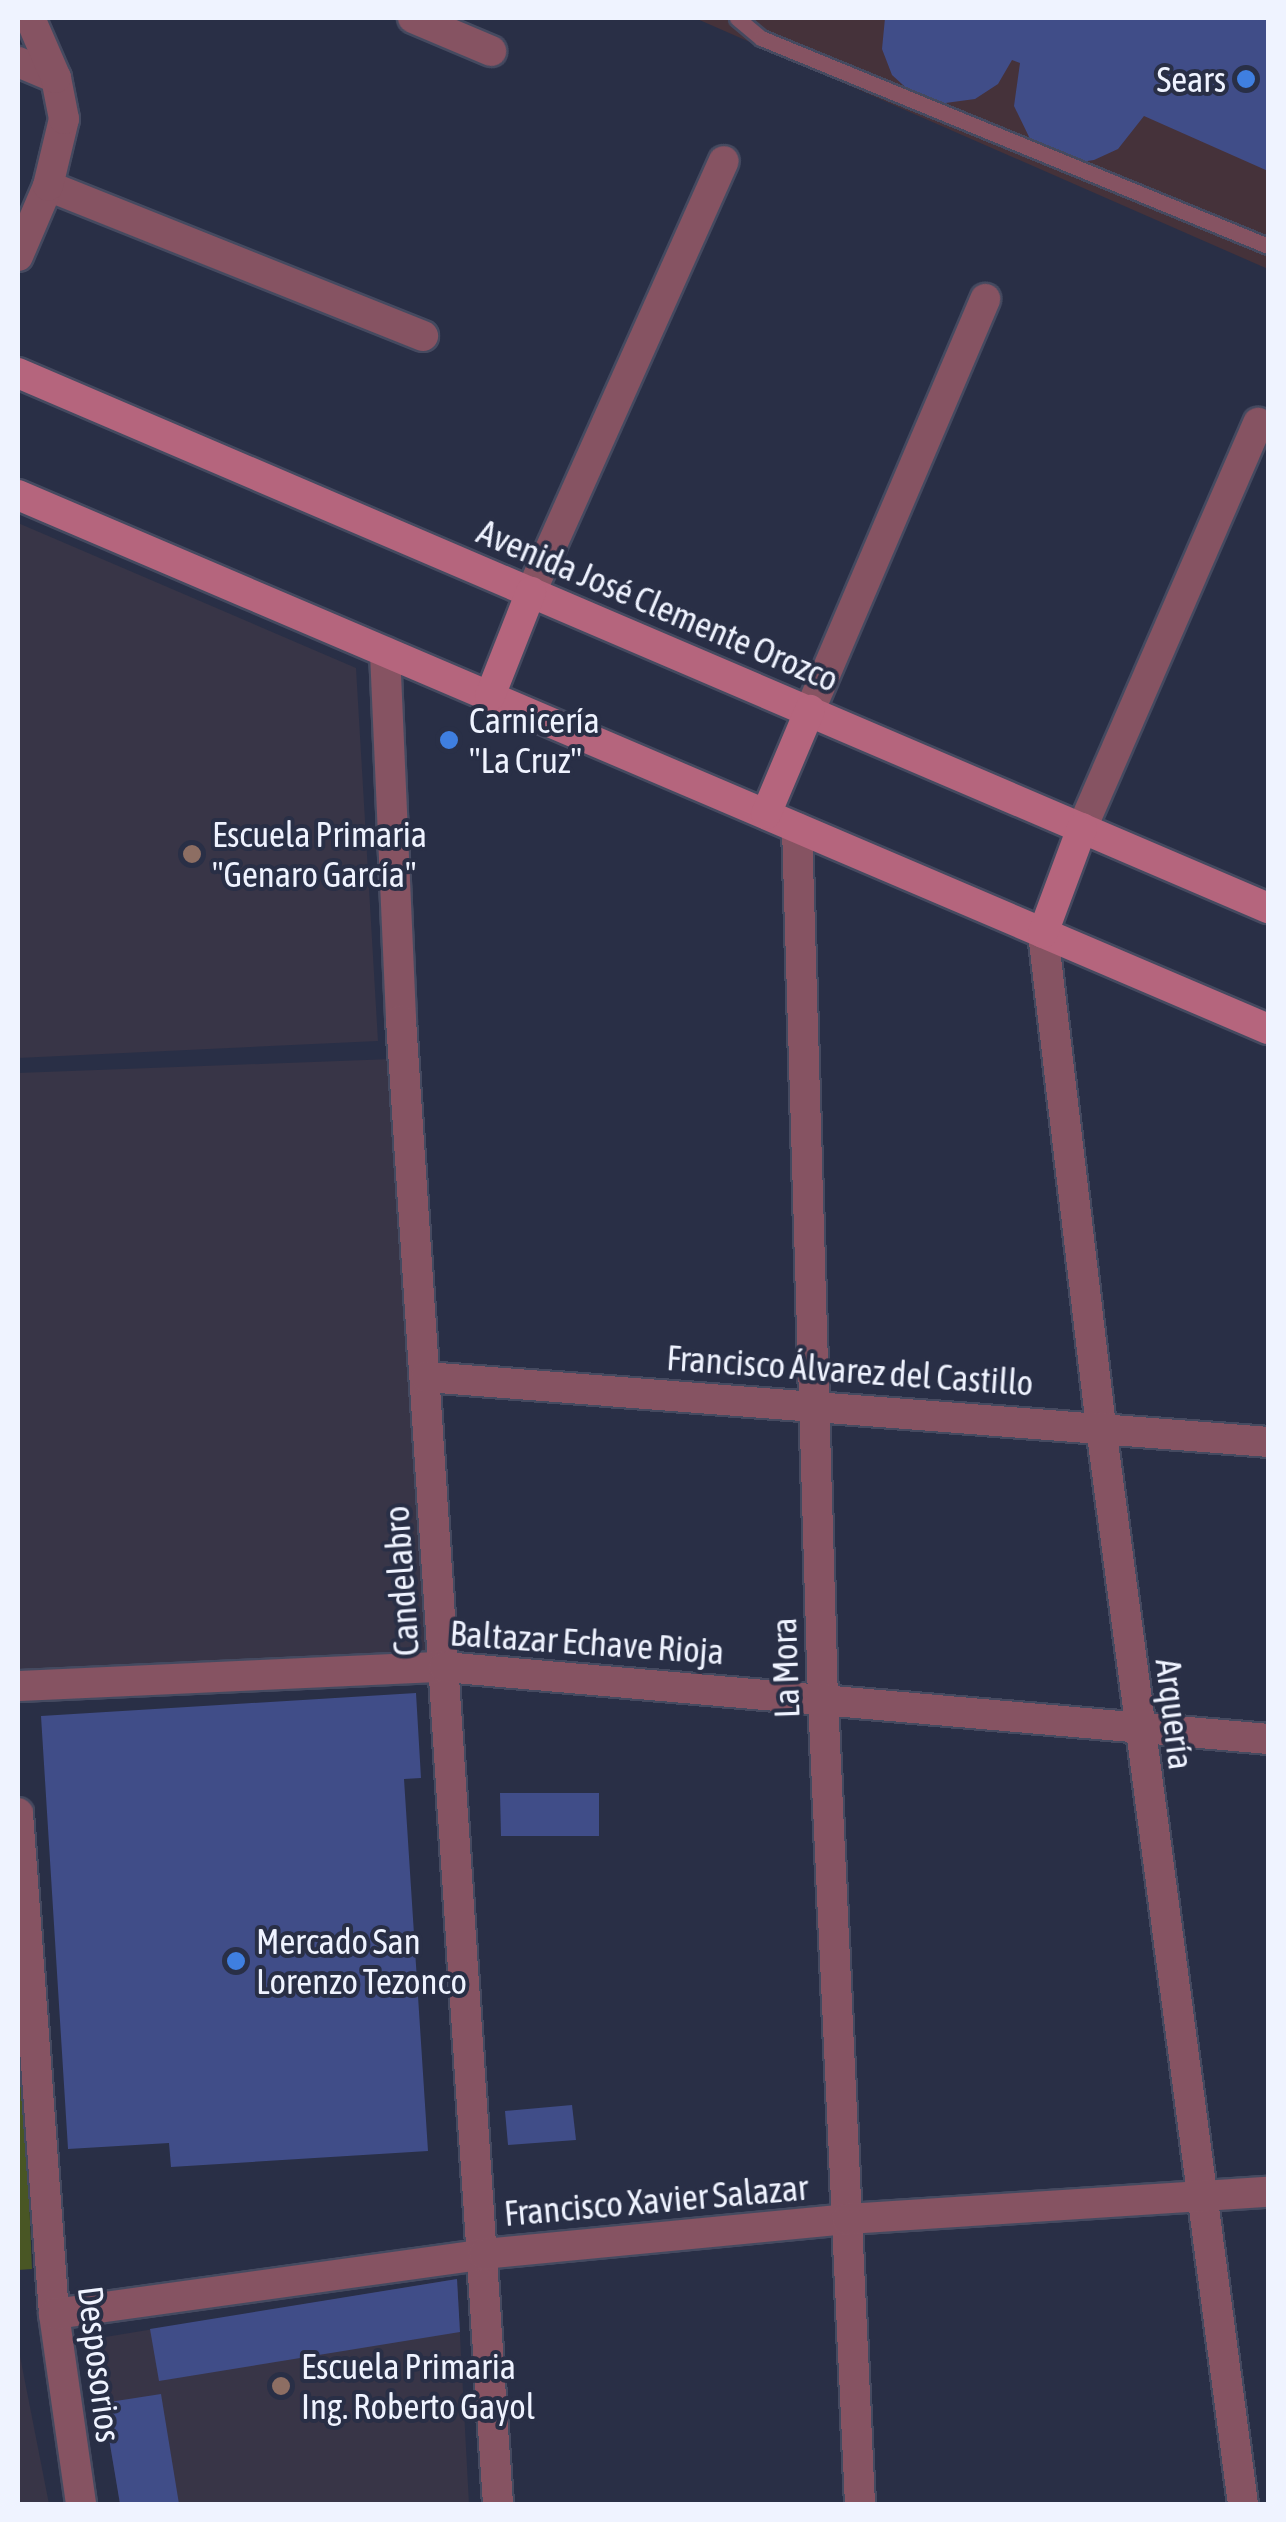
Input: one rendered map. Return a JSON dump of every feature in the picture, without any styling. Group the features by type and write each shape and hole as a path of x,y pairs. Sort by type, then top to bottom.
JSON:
{"street":[{"path":"18,256 48,186 64,119 56,78 30,18"},
{"path":"413,18 490,51"},
{"path":"18,62 56,78"},
{"path":"490,696 531,592 724,161"},
{"path":"48,186 422,336"},
{"path":"766,814 985,298"},
{"name":"Avenida José Clemente Orozco","path":"18,372 1268,908"},
{"path":"1043,933 1082,828 1258,423"},
{"path":"18,495 1268,1029"},
{"name":"Candelabro","path":"384,652 498,2504"},
{"name":"La Mora","path":"797,828 823,1699 860,2504"},
{"name":"Arquería","path":"1043,933 1100,1427 1242,2504"},
{"name":"Francisco Álvarez del Castillo","path":"426,1376 1268,1442"},
{"name":"Baltazar Echave Rioja","path":"18,1686 444,1667 1268,1739"},
{"name":"Desposorios","path":"18,1813 54,2314 81,2504"},
{"name":"Francisco Xavier Salazar","path":"54,2314 484,2254 847,2219 1268,2192"}],"lane":[{"path":"737,18 761,38 1268,246"}],"shaded area":[{"path":"695,18 1268,18 1268,269"},
{"name":"Escuela Primaria \"Genaro García\"","path":"18,523 356,668 378,1041 18,1058"},
{"path":"392,1059 429,1668 18,1684 18,1073"},
{"name":"Escuela Primaria Ing. Roberto Gayol","path":"457,2279 469,2504 120,2504 93,2339"},
{"path":"19,2351 49,2504 18,2504"}],"green space":[{"path":"18,1936 32,2269 18,2270"}],"building":[{"path":"885,18 1268,18 1268,171 1144,116 1118,149 1094,160 1081,162 1032,143 1014,106 1020,63 1012,60 998,84 975,99 938,104 913,94 892,75 882,49"},
{"name":"Mercado San Lorenzo Tezonco","path":"416,1693 421,1778 404,1779 428,2151 171,2167 169,2143 68,2149 41,1716"},
{"path":"500,1793 599,1793 599,1836 501,1836"},
{"path":"572,2105 576,2140 508,2145 505,2111"},
{"path":"457,2279 460,2332 159,2381 150,2329"},
{"path":"161,2394 179,2504 120,2504 103,2403"}],"place":[{"name":"Sears","path":"1246,79"},
{"name":"Carnicería \"La Cruz\"","path":"449,740"},
{"name":"Escuela Primaria \"Genaro García\"","path":"192,854"},
{"name":"Mercado San Lorenzo Tezonco","path":"236,1961"},
{"name":"Escuela Primaria Ing. Roberto Gayol","path":"281,2386"}]}
